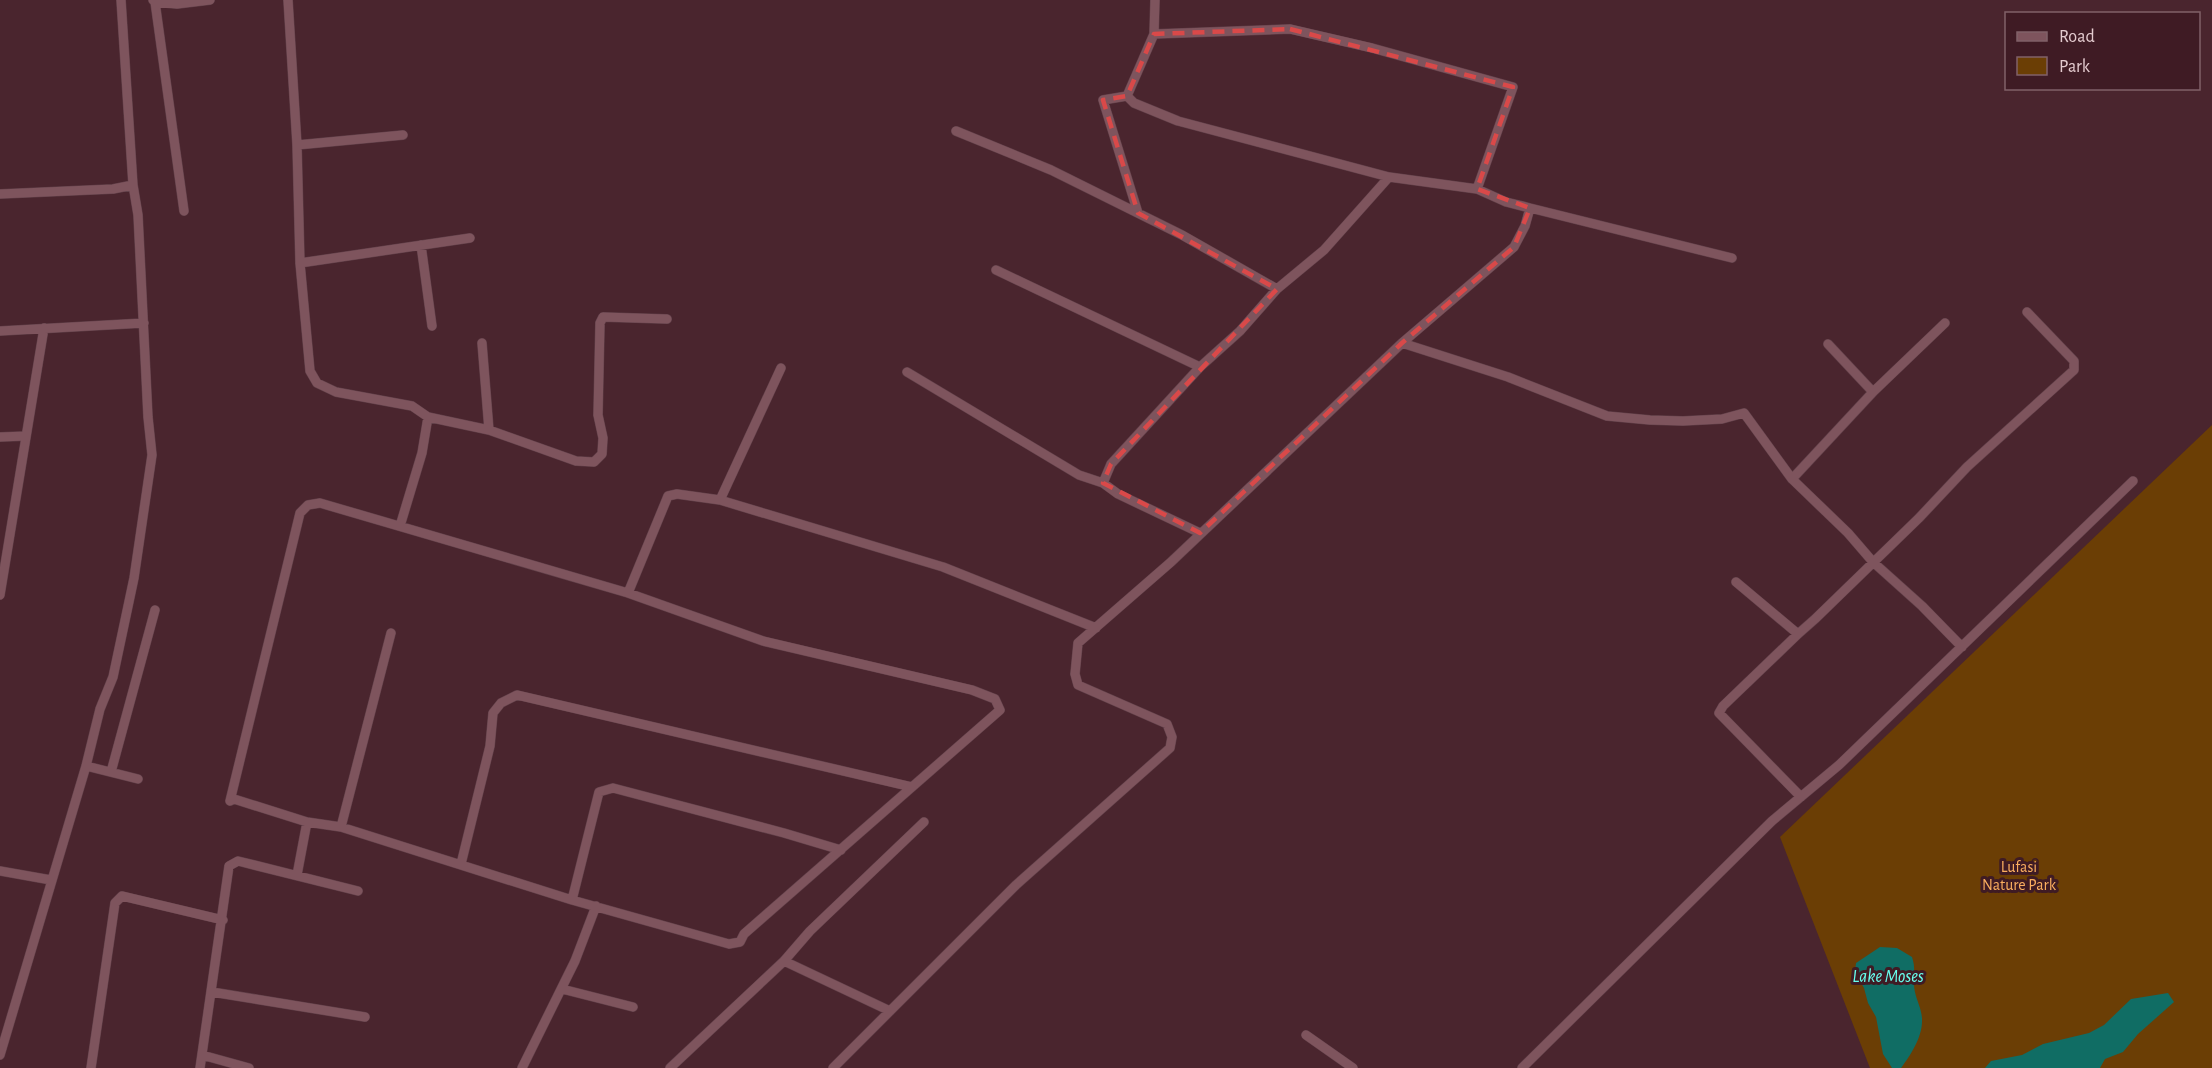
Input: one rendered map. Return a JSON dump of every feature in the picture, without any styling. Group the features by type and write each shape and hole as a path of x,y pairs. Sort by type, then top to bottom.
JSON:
{"street":[{"path":"0,1055 87,766 100,709 113,677 134,578 152,455 138,214 133,185 121,0"},
{"path":"184,211 154,1 177,4 210,0"},
{"path":"288,0 297,145 300,263 310,371 317,383 336,392 412,406 428,417 489,430 576,461 594,462 602,453 598,415 600,323 603,317 667,319"},
{"path":"1127,96 1154,34 1155,0"},
{"path":"1154,34 1290,29 1372,48 1513,87 1477,189"},
{"path":"1127,96 1134,103 1178,121 1389,177 1477,189 1506,202 1732,258"},
{"path":"1127,96 1103,100 1138,213"},
{"path":"956,131 1051,170 1182,235 1277,289"},
{"path":"297,145 403,135"},
{"path":"1103,483 1111,465 1200,367 1240,331 1277,289 1324,250 1389,177"},
{"path":"0,194 113,189 133,185"},
{"path":"833,1068 1016,885 1170,748 1172,737 1167,724 1078,684 1075,674 1078,643 1172,562 1402,343 1514,247 1525,226 1530,208"},
{"path":"300,263 470,238"},
{"path":"420,245 432,326"},
{"path":"996,270 1200,367"},
{"path":"1801,797 1719,713 1723,706 1919,518 1967,467 2074,370 2074,361 2027,312"},
{"path":"0,331 144,323"},
{"path":"1792,479 1873,392 1945,323"},
{"path":"0,595 44,328"},
{"path":"482,343 489,430"},
{"path":"1402,343 1508,377 1607,416 1683,421 1722,419 1744,413 1792,479 1848,533 1873,562 1962,646"},
{"path":"1828,344 1873,392"},
{"path":"720,500 781,368"},
{"path":"908,372 1079,475 1103,483 1118,494 1200,533"},
{"path":"400,526 422,453 428,417"},
{"path":"0,437 26,436"},
{"path":"1522,1068 1772,821 1839,765 2133,481"},
{"path":"628,593 668,495 677,494 720,500 943,567 1096,628"},
{"path":"320,503 400,526 628,593 763,641 972,690 995,699 1000,710 744,934 740,942 729,944 572,900 341,827 307,822 234,799 231,801 300,513 308,505 320,503"},
{"path":"1736,582 1797,634"},
{"path":"111,772 155,610"},
{"path":"341,827 391,633"},
{"path":"461,864 490,746 493,713 501,702 517,695 912,787"},
{"path":"87,766 138,779"},
{"path":"572,900 599,792 613,788 841,850"},
{"path":"297,875 307,822"},
{"path":"670,1068 784,961 810,931 924,822"},
{"path":"200,1068 229,866 238,861 358,891"},
{"path":"0,870 51,880"},
{"path":"91,1068 115,903 118,898 122,896 223,920"},
{"path":"522,1068 575,961 596,906"},
{"path":"784,961 890,1011"},
{"path":"562,989 633,1007"},
{"path":"212,992 365,1017"},
{"path":"1305,1035 1353,1068"},
{"path":"202,1055 249,1068"}],"highlighted area":[{"path":"1290,29 1513,87 1477,189 1530,208 1514,247 1402,343 1200,533 1103,483 1111,464 1277,289 1138,213 1103,100 1127,96 1154,34"}],"green space":[{"name":"Lufasi Nature Park","path":"2212,425 2212,1068 1870,1068 1780,837"}],"water":[{"name":"Lake Moses","path":"1880,947 1897,948 1912,957 1914,965 1914,988 1921,1012 1922,1027 1913,1049 1901,1068 1892,1068 1883,1054 1876,1017 1855,972 1856,963"},
{"path":"2168,993 2174,1002 2138,1034 2123,1052 2105,1059 2100,1068 1985,1068 1991,1061 2022,1055 2043,1044 2089,1033 2104,1025 2131,999"}]}
